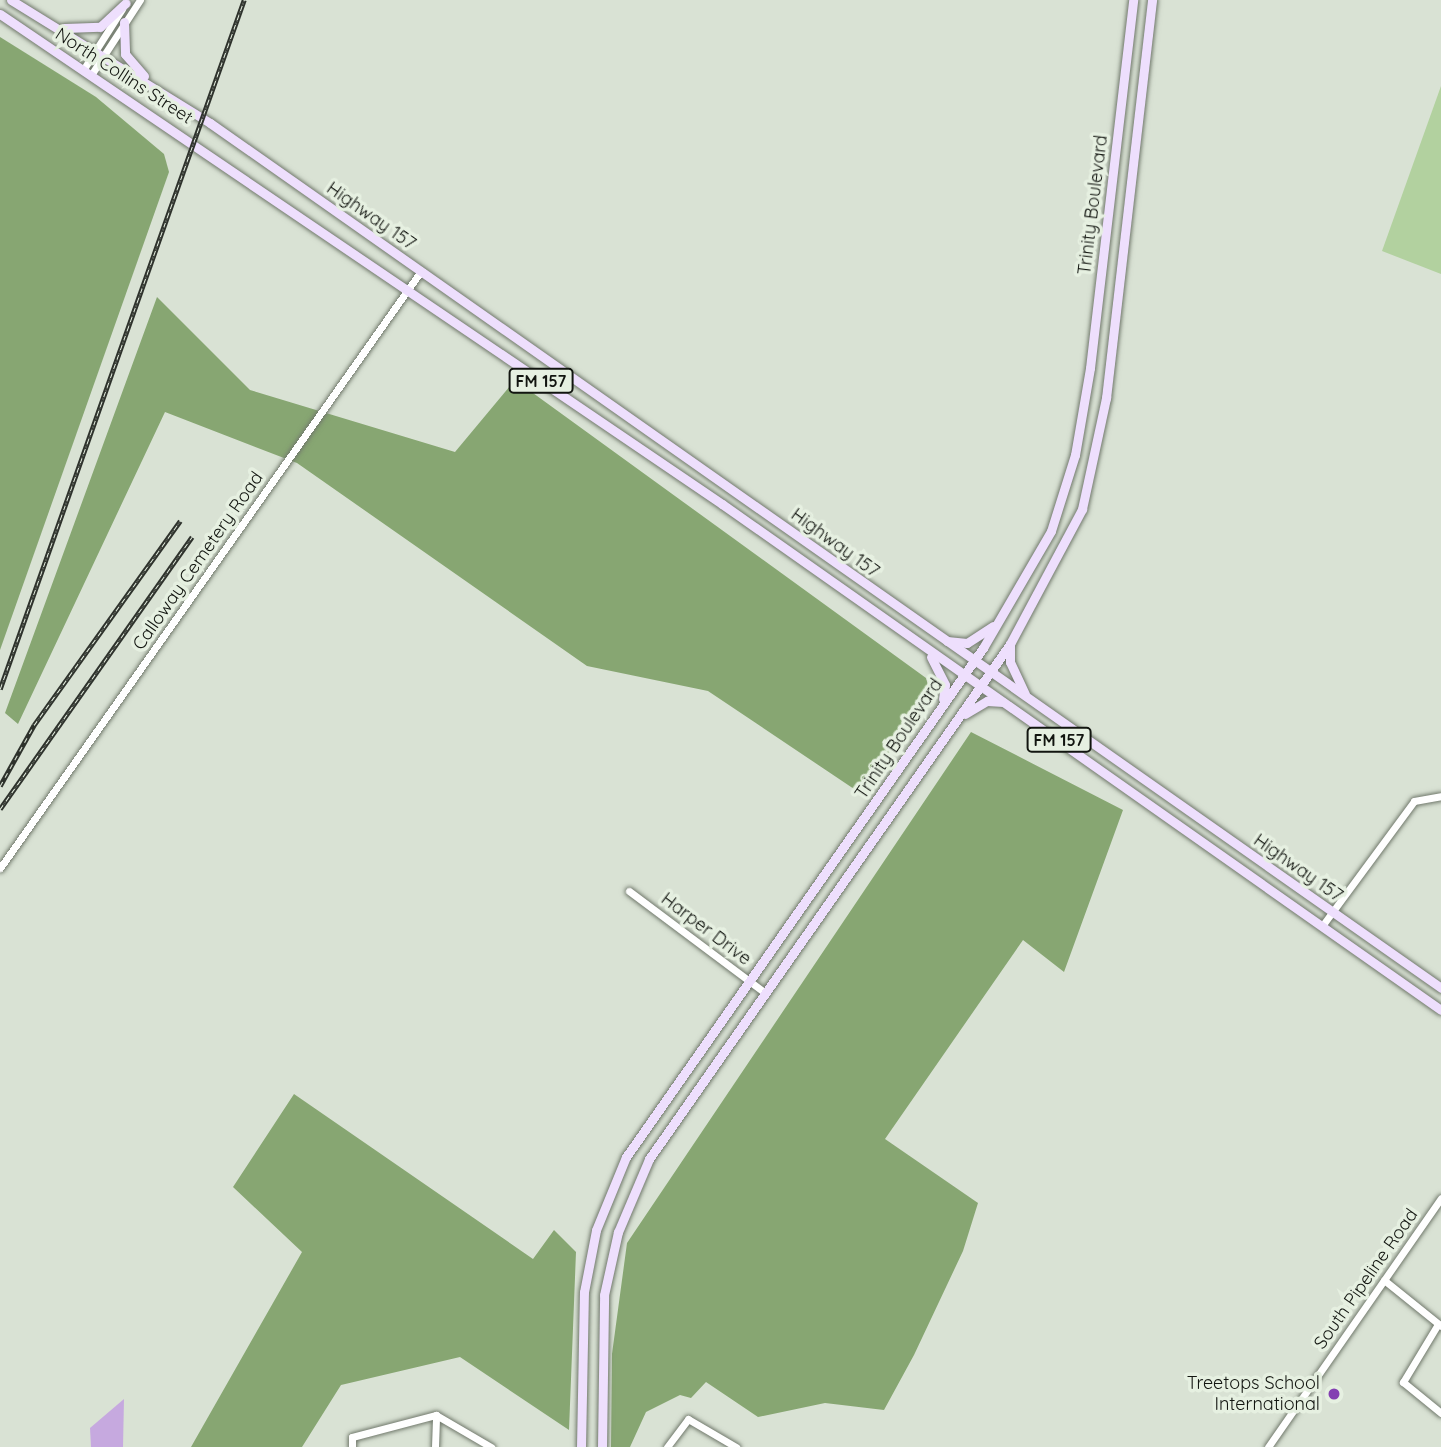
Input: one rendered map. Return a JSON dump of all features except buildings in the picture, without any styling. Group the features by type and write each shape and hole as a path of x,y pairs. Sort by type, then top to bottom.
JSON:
{"main road":[{"name":"North Collins Street","path":"11,0 60,27 210,123"},
{"name":"Trinity Boulevard","path":"581,1447 584,1292 590,1255 626,1157 1005,615 1039,559 1059,508 1075,455 1095,328 1133,0"},
{"name":"Trinity Boulevard","path":"601,1447 604,1295 611,1260 649,1159 1010,644 1082,509 1096,461 1114,331 1152,0"},
{"path":"60,27 100,27 127,2"},
{"name":"North Collins Street","path":"0,14 230,165"},
{"path":"124,22 125,54 157,90"},
{"path":"1124,76 1143,78"},
{"name":"Highway 157","path":"210,123 1441,988"},
{"name":"Highway 157","path":"230,165 408,290 732,510 926,650 1005,702 1441,1010"},
{"path":"1095,328 1114,331"},
{"path":"732,510 742,496"},
{"path":"945,641 980,639 1005,615"},
{"path":"1010,644 1010,662 1026,696"},
{"path":"926,650 945,685 941,706"},
{"path":"955,721 987,701 1005,702"},
{"path":"867,814 882,825"}],"street":[{"path":"100,52 140,0"},
{"path":"89,70 127,2"},
{"name":"Calloway Cemetery Road","path":"0,868 421,271"},
{"path":"1322,926 1413,801 1441,796"},
{"name":"Harper Drive","path":"629,891 764,992"},
{"name":"South Pipeline Road","path":"1268,1447 1441,1198"},
{"path":"1384,1280 1439,1325 1403,1382 1441,1413"},
{"path":"435,1447 436,1415"},
{"path":"352,1447 352,1437 436,1415 491,1447"},
{"path":"667,1447 688,1419 736,1447"}],"green space":[{"path":"0,37 96,97 164,154 169,172 0,650"},
{"path":"1441,86 1441,274 1382,251"},
{"path":"157,297 250,390 455,452 515,380 926,678 931,696 863,795 708,691 587,666 297,463 165,412 18,724 5,713"},
{"path":"971,732 1123,810 1064,972 1023,940 885,1139 978,1203 963,1251 914,1355 884,1410 825,1403 758,1417 706,1382 691,1398 680,1395 646,1412 630,1447 611,1447 612,1354 627,1243"},
{"path":"294,1094 533,1259 554,1230 576,1252 569,1430 460,1357 341,1385 302,1447 191,1447 302,1252 233,1187"}],"shaded area":[{"path":"124,1399 123,1447 91,1447 90,1428"}],"railway":[{"path":"0,689 244,0"},
{"path":"0,786 34,725 180,521"},
{"path":"0,809 192,537"}],"place":[{"name":"Treetops School International","path":"1334,1394"}]}
